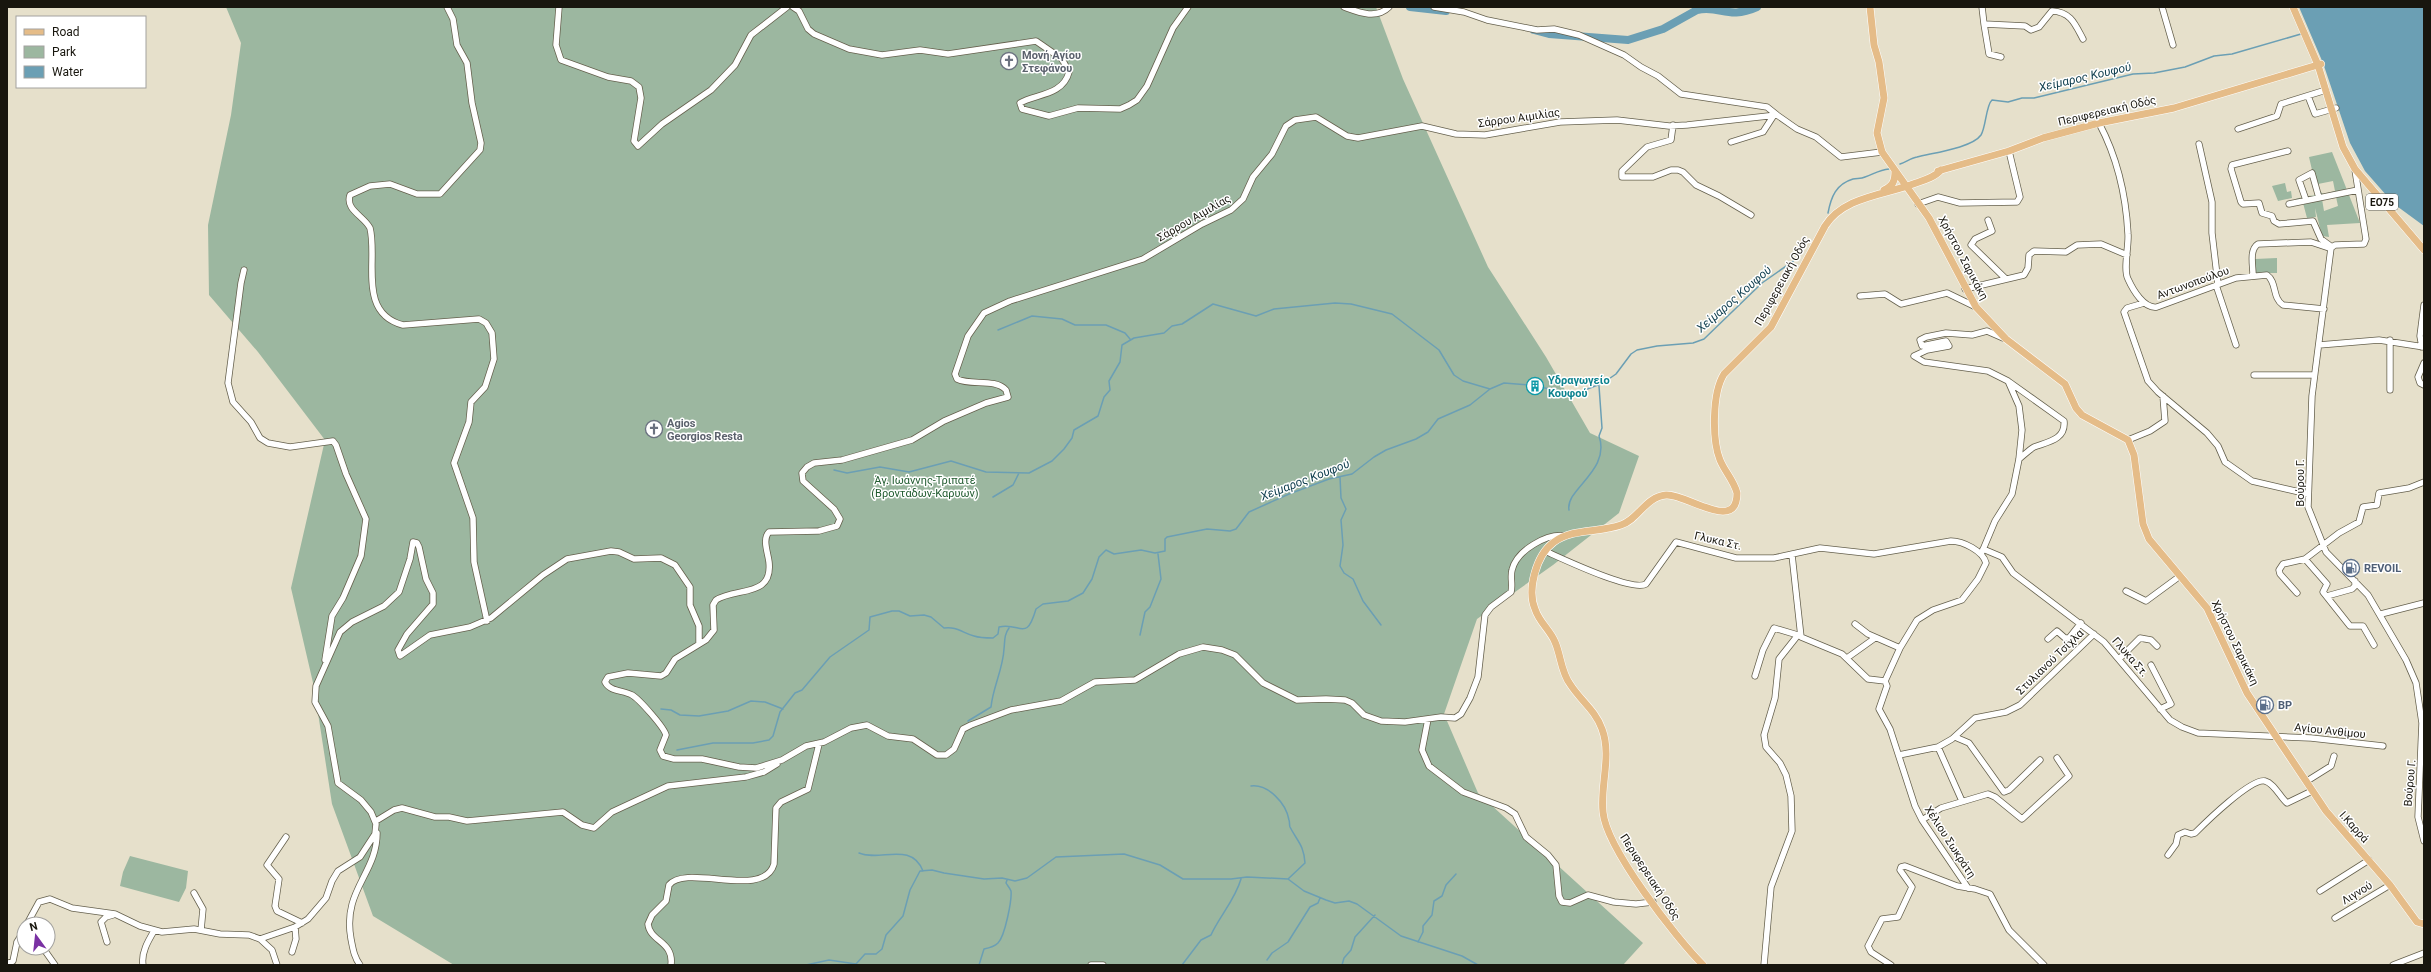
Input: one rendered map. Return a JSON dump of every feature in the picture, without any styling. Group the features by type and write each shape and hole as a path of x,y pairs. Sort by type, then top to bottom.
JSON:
{"main road":[{"name":"Χρήστου Σαρικάκη","path":"1870,7 1874,45 1879,62 1884,98 1877,128 1879,146 1882,152 1913,198 1929,218 1965,289 1976,307 2006,339 2065,384 2076,408 2082,415 2128,440 2133,451 2138,471 2146,533 2207,608 2247,693 2276,736"},
{"name":"ΕΟ75","path":"2294,7 2318,62 2346,150 2355,169 2424,250"},
{"name":"ΕΟ75","path":"2318,62 2326,90 2334,109"},
{"name":"Περιφερειακή Οδός","path":"1703,965 1679,941 1652,902 1614,844 1604,820 1602,808 1606,749 1601,726 1595,714 1568,682 1555,642 1535,609 1532,595 1535,576 1545,551 1553,543 1567,536 1621,525 1633,518 1650,500 1665,495 1680,496 1716,512 1729,511 1734,507 1737,494 1721,460 1716,438 1716,400 1721,378 1731,365 1771,327 1830,219 1848,204 1905,185 1941,170 2008,151 2043,138 2099,123 2174,108 2318,62"},
{"name":"Περιφερειακή Οδός","path":"1861,200 1884,190 1923,180 1941,170"},
{"path":"1884,190 1892,185 1895,180 1895,171"},
{"path":"1913,198 1916,186 1923,180"},
{"name":"Ι.Καρρά","path":"2276,736 2337,827 2369,860 2390,885 2417,922 2424,924"}],"street":[{"path":"447,7 453,19 457,45 467,63 472,104 481,143 480,150 440,194 417,194 394,184 386,184 355,191 348,199 352,209 370,228 371,279 376,301 382,313 397,324 403,325 479,319 486,323 492,333 495,352 493,363 485,387 471,402 469,422 454,462 473,518 474,562 487,621"},
{"path":"559,7 556,45 561,60 608,77 631,81 640,88 641,98 634,142 638,146 662,124 711,90 735,64 752,35 787,7"},
{"path":"793,7 799,11 808,29 814,34 842,46 872,53 891,54 920,50 948,54 1036,41 1062,59 1069,71 1069,75 1050,93 1020,103 1022,109 1042,116 1049,116 1078,108 1120,109 1136,100 1150,81 1173,28 1188,7"},
{"path":"1344,7 1358,12 1376,14 1389,7"},
{"path":"1434,7 1464,12 1487,20 1579,35 1624,55 1658,76 1681,94 1767,108 1797,129 1816,137 1841,157 1882,152"},
{"path":"1982,7 1989,54 2001,57"},
{"path":"2162,7 2173,45"},
{"path":"1984,24 2025,26 2033,30 2042,24 2049,13 2058,11 2069,15 2082,39"},
{"path":"2238,129 2277,116 2279,105 2326,90"},
{"path":"2308,96 2315,114 2334,109"},
{"path":"1731,142 1763,132 1776,115"},
{"name":"Σάρρου Αιμιλίας","path":"699,644 714,631 713,605 716,600 757,588 766,580 769,569 766,539 768,533 781,530 819,530 834,527 839,523 840,516 836,511 803,481 802,473 807,466 816,463 849,458 912,440 948,420 986,403 1008,397 1006,390 1000,386 964,382 957,378 955,374 968,336 984,313 1010,301 1143,259 1202,224 1231,210 1244,199 1253,177 1272,154 1284,129 1292,121 1306,117 1316,117 1347,136 1355,138 1422,126 1449,133 1470,135 1500,133 1553,123 1591,120 1617,120 1673,126 1776,115"},
{"name":"Αντωνοπούλου","path":"2099,123 2119,170 2128,223 2127,279 2144,303 2150,307 2157,307 2236,278 2253,275 2269,276 2276,297 2283,305 2324,309"},
{"path":"1673,126 1671,140 1651,145 1643,150 1622,171 1622,177 1653,177 1671,170 1678,170 1683,172 1696,185 1719,196 1750,215"},
{"path":"2199,144 2212,202 2212,233 2217,285 2236,344"},
{"path":"1918,204 1938,197 1960,203 2017,202 2020,197 2008,151"},
{"path":"2288,151 2235,163 2231,169 2242,204 2259,203 2262,213 2272,216 2277,223 2314,221 2321,239 2332,248"},
{"path":"2253,275 2252,252 2254,247 2258,244 2311,242 2332,248 2362,244 2366,241 2355,169"},
{"path":"2306,200 2299,180 2312,173 2319,198"},
{"path":"2289,204 2358,190"},
{"path":"1988,220 1992,231 1974,240 1971,245 2006,279"},
{"path":"1965,289 2024,275 2028,270 2029,255 2034,251 2066,252 2076,245 2101,244 2127,255"},
{"name":"Βούρου Γ.","path":"2332,248 2314,375 2308,494 2311,516 2322,545 2331,559 2355,581 2381,614 2410,666 2418,691 2422,735 2418,817 2424,841"},
{"path":"244,270 228,383 232,402 251,422 260,438 268,443 290,446 333,441 366,519 361,556 343,598 332,616 324,666"},
{"path":"1860,296 1885,294 1901,304 1947,293 1976,307"},
{"path":"2144,303 2127,308 2124,312 2132,329 2145,374 2153,387 2207,433 2218,446 2222,457 2232,468 2252,481 2308,494"},
{"path":"2319,345 2390,340 2423,347 2420,336 2424,305"},
{"path":"2006,339 1989,331 1972,335 1946,333 1921,339 1920,344 1924,346 1946,341 1949,346 1918,353 1914,356 1919,360 1930,363 1988,371 2008,381 2047,410 2063,418 2065,424 2061,434 2055,440 2034,448 2019,459"},
{"path":"2390,340 2390,390"},
{"path":"2422,384 2418,377 2424,363"},
{"path":"2254,375 2314,375"},
{"path":"1982,552 1995,521 2011,496 2019,459 2021,414 2008,381"},
{"path":"2128,440 2150,431 2165,421 2163,396"},
{"path":"2297,593 2280,574 2279,570 2283,564 2305,558 2339,532 2359,522 2363,508 2377,505 2379,493 2409,488 2424,482"},
{"path":"376,821 394,810 402,808 436,817 449,817 467,821 563,812 582,825 594,828 612,812 668,786 752,776 770,768 806,746 819,744 851,728 867,725 888,736 913,739 937,755 946,755 955,747 963,729 971,725 1011,710 1060,701 1100,681 1135,680 1179,654 1203,647 1222,650 1235,655 1263,683 1297,700 1322,698 1345,700 1352,703 1364,715 1381,721 1405,722 1457,717 1470,698 1480,670 1485,615 1490,608 1511,592 1512,571 1518,559 1528,549 1553,536 1567,536"},
{"path":"360,965 354,955 348,917 352,899 370,862 376,830 376,821 361,800 341,788 336,779 328,726 315,702 316,686 340,632 352,622 384,606 399,592 410,559 412,545 415,542 419,547 426,579 432,590 433,604 407,634 398,650 399,655 404,655 419,640 430,635 463,629 487,621 564,561 578,556 616,551 634,559 659,558 675,565 690,587 690,605 699,626 699,644 675,659 663,675 656,677 642,673 617,674 608,677 605,684 611,689 636,697 662,728 666,736 660,751 666,757 676,760 702,759 746,768 760,767 782,760"},
{"name":"Γλυκα Στ.","path":"1545,551 1604,577 1639,586 1644,585 1650,580 1675,543 1736,558 1774,558 1820,548 1874,554 1951,542 1963,544 1982,552 2002,557 2013,573 2094,634 2120,658 2160,709 2174,723 2195,732 2276,736"},
{"name":"Χέλιου Σωκράτη","path":"1968,888 1922,820 1915,806 1890,729 1879,707 1887,686 1885,681 1900,648 1921,617 1938,608 1954,604 1965,597 1986,563 1982,552"},
{"path":"1764,965 1771,887 1792,831 1790,796 1786,775 1780,763 1766,747 1764,738 1775,698 1779,659 1800,636 1792,555"},
{"path":"2305,558 2327,584 2323,591 2347,624 2363,626 2374,645"},
{"path":"2126,591 2146,601 2180,576"},
{"path":"2327,596 2352,589 2355,586 2355,581"},
{"path":"2381,614 2424,603"},
{"path":"2048,639 2057,632 2065,638 2069,638 2081,623"},
{"path":"1855,624 1875,638 1900,648"},
{"path":"1755,676 1763,650 1774,628 1800,636 1847,658 1865,677 1885,681"},
{"name":"Στυλιανού Τσίχλα","path":"1955,737 1975,718 2006,712 2020,705 2094,634"},
{"path":"1847,658 1875,638"},
{"path":"2120,658 2140,638 2151,640 2157,646"},
{"path":"2151,665 2171,704 2160,709"},
{"path":"1428,719 1422,750 1429,766 1463,792 1506,808 1515,814 1528,841 1548,855 1556,865 1559,896 1562,902 1570,903 1588,895 1614,902 1636,904 1652,902"},
{"name":"Αγίου Ανθίμου","path":"2276,736 2383,746"},
{"path":"1899,755 1938,747 1955,737 1969,743 2004,792 2009,790 2040,760"},
{"path":"671,965 671,956 667,946 652,933 648,924 652,915 666,901 669,885 681,878 727,881 760,877 770,871 774,864 776,808 781,802 808,789 819,744"},
{"path":"1938,747 1962,801"},
{"path":"2307,781 2331,766 2334,756"},
{"path":"1922,820 1938,810 1962,801 1991,794 2022,819 2069,776 2057,758"},
{"path":"2168,855 2176,844 2178,835 2185,832 2195,833 2226,803 2257,782 2264,781 2270,783 2287,803 2312,791"},
{"path":"260,939 295,927 302,923 326,898 332,881 338,871 360,857 376,830"},
{"path":"286,837 267,864 279,879 276,906 277,911 302,923"},
{"path":"2320,891 2369,860"},
{"name":"Χέλιου Σωκράτη","path":"1891,965 1871,952 1869,944 1882,919 1893,919 1900,915 1911,892 1911,885 1901,872 1902,866 1908,866 1957,886 1968,888"},
{"name":"Λιγνού","path":"2335,918 2390,885"},
{"path":"1968,888 1985,891 1991,895 2009,930 2044,965"},
{"path":"194,893 203,909 201,930"},
{"path":"31,916 36,904 46,899 72,908 115,914 154,930 201,930 249,935 260,939 272,950 277,965"},
{"path":"107,942 101,922 106,917 115,914"},
{"path":"292,952 296,939 295,927"},
{"path":"143,965 142,956 154,930"},
{"path":"7,964 12,961 16,946"},
{"path":"2393,965 2406,958 2424,953"},
{"path":"49,956 55,965"},
{"path":"1091,965 1103,965"}],"green space":[{"name":"Άγ. Ιωάννης-Τριπατέ (Βροντάδων-Καρυών)","path":"226,7 1376,7 1403,79 1488,267 1546,357 1590,433 1639,456 1619,513 1553,565 1477,619 1444,714 1478,793 1643,943 1623,965 454,965 373,916 332,804 314,687 291,588 325,440 258,352 209,295 208,225 231,115 241,43"},
{"path":"2332,152 2360,223 2327,225 2329,237 2322,236 2315,208 2316,217 2307,218 2303,203 2296,204 2295,199 2303,197 2296,179 2312,170 2309,157","holes":["2311,176 2317,195 2308,196 2302,181","2333,181 2335,191 2323,194 2319,190 2318,184","2336,197 2338,206 2324,211 2322,199"]},
{"path":"2285,183 2287,192 2291,191 2292,198 2278,201 2272,186"},
{"path":"2277,258 2277,273 2255,273 2255,259"},
{"path":"130,856 188,871 186,888 179,902 120,886 123,872"}],"water":[{"path":"2299,7 2424,7 2424,226 2394,204 2365,171 2350,143 2323,63"}],"waterway":[{"path":"1410,7 1446,11"},
{"path":"1534,30 1549,34 1628,40 1663,29 1697,10 1712,9 1739,12 1757,7"},
{"name":"Χείμαρος Κουφού","path":"1900,164 1915,158 1961,147 1976,140 1983,131 1988,106 1992,100 2008,102 2022,98 2034,98 2133,74 2154,73 2185,67 2214,56 2232,54 2301,34"},
{"name":"Χείμαρος Κουφού","path":"1828,213 1835,192 1842,184 1853,179 1864,178 1879,171 1889,169"},
{"name":"Χείμαρος Κουφού","path":"677,750 713,743 753,743 769,740 773,736 780,712 795,693 802,690 830,657 869,630 870,617 892,611 899,611 910,616 924,615 931,617 944,628 956,629 984,638 993,638 998,634 999,627 1006,626 1022,629 1026,628 1029,625 1036,609 1043,604 1068,601 1083,593 1092,579 1099,557 1106,550 1114,554 1141,550 1155,553 1165,551 1165,539 1167,537 1207,529 1230,531 1236,529 1249,512 1289,494 1329,479 1352,474 1374,457 1386,450 1416,439 1428,432 1438,419 1470,405 1490,389 1504,383 1530,385 1569,393 1577,393 1603,383 1616,374 1631,354 1637,350 1657,346 1693,343 1704,339 1762,283 1799,257"},
{"path":"834,470 847,473 880,467 909,472 951,461 986,472 1029,473 1052,461 1072,438 1074,430 1098,416 1104,397 1110,390 1109,381 1120,362 1122,345 1134,338 1164,333 1172,326 1182,324 1213,304 1256,316 1274,309 1335,303 1351,304 1392,314 1439,350 1454,375 1463,381 1490,389"},
{"path":"998,330 1032,316 1062,319 1075,325 1106,325 1125,333 1130,339"},
{"path":"1569,510 1570,502 1574,494 1594,469 1599,459 1601,448 1599,436 1602,428 1599,386"},
{"path":"993,497 1013,485 1019,473"},
{"path":"1340,477 1341,498 1346,509 1341,520 1343,545 1340,566 1344,573 1353,579 1363,601 1381,625"},
{"path":"1140,635 1145,612 1150,607 1161,579 1158,554"},
{"path":"968,721 991,707 1002,664 1005,635 1009,628"},
{"path":"661,709 671,710 680,715 699,716 728,711 751,701 765,702 783,709"},
{"path":"1251,786 1257,786 1270,791 1280,801 1287,814 1290,827 1302,847 1305,863 1288,879"},
{"path":"859,853 867,855 903,854 918,862 923,871"},
{"path":"806,965 829,960 856,964 865,954 876,954 882,949 886,935 903,916 910,890 920,871 932,870 984,879 1002,878 1015,881 1027,878 1056,857 1124,854 1160,865 1183,879 1231,879 1247,877 1288,879 1304,891 1326,900 1335,903 1349,901 1357,904 1401,936 1462,956 1478,965"},
{"path":"1418,942 1423,932 1423,926 1432,915 1434,901 1442,896 1446,885 1456,874"},
{"path":"1182,965 1201,940 1211,935 1235,894 1241,879"},
{"path":"979,965 984,949 998,943 1001,939 1008,918 1011,891 1006,883 1007,880"},
{"path":"1267,960 1272,953 1288,942 1310,907 1318,903 1320,898"},
{"path":"1342,965 1344,958 1351,950 1355,937 1375,915"}],"place":[{"name":"Μονή Αγίου Στεφάνου","path":"1009,61"},
{"name":"Υδραγωγείο Κουφού","path":"1535,386"},
{"name":"Agios Georgios Resta","path":"654,429"},
{"name":"REVOIL","path":"2351,568"},
{"name":"BP","path":"2265,705"}]}
